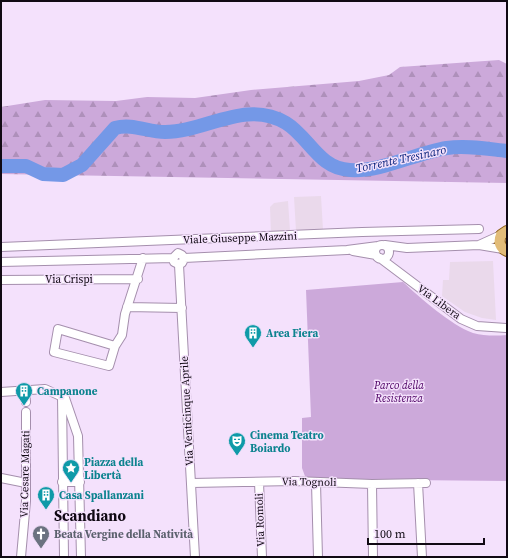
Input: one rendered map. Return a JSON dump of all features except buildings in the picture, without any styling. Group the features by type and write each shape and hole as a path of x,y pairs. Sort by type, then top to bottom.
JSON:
{"main road":[{"path":"504,231 500,242 506,251"}],"street":[{"name":"Viale Giuseppe Mazzini","path":"1,247 362,232 479,229"},
{"name":"Viale Giuseppe Mazzini","path":"478,245 504,231"},
{"name":"Viale Giuseppe Mazzini","path":"1,262 173,258 178,253 181,261 346,250 383,252 407,248 478,245 506,251"},
{"name":"Via Libera","path":"383,252 398,272 461,319 477,326 506,328"},
{"path":"115,346 58,329 54,352 109,366 115,346 122,335 127,307 138,279 143,258"},
{"name":"Via Venticinque Aprile","path":"181,261 182,308 195,557"},
{"name":"Via Crispi","path":"1,280 138,279"},
{"path":"127,307 182,308"},
{"path":"1,392 45,389 62,396 68,404 71,418 78,431 81,557"},
{"path":"25,390 26,402"},
{"path":"62,396 64,557"},
{"name":"Via Cesare Magati","path":"21,557 26,483 26,412"},
{"path":"1,478 26,483"},
{"name":"Via Tognoli","path":"192,484 294,481 372,484 422,483 422,557"},
{"path":"62,482 80,482"},
{"name":"Via Romoli","path":"259,482 262,557"},
{"path":"316,483 318,557"},
{"path":"372,484 373,557"}],"shaded area":[{"path":"321,196 323,230 296,231 294,197"},
{"path":"288,201 290,231 271,233 270,207 274,203"},
{"path":"493,261 496,320 482,318 465,312 442,296 443,280 449,280 450,262"}],"green space":[{"path":"499,60 507,64 507,183 1,174 1,107 45,100 116,101 147,97 195,98 251,90 359,81 389,75 400,67"},
{"name":"Parco della Resistenza","path":"403,282 436,310 464,329 481,335 507,335 507,481 306,479 302,468 302,418 311,417 306,290"}],"waterway":[{"name":"Torrente Tresinaro","path":"1,166 26,166 43,174 63,175 82,165 115,128 134,127 159,132 180,131 226,118 256,114 271,116 286,123 330,164 339,168 350,170 374,168 435,150 454,147 485,148 507,151"}],"place":[{"name":"Area Fiera","path":"253,348"},
{"name":"Campanone","path":"24,406"},
{"name":"Cinema Teatro Boiardo","path":"237,456"},
{"name":"Piazza della Libertà","path":"71,483"},
{"name":"Casa Spallanzani","path":"46,510"},
{"name":"Beata Vergine della Natività","path":"41,549"}],"district":[{"name":"Scandiano","path":"90,515"}]}
